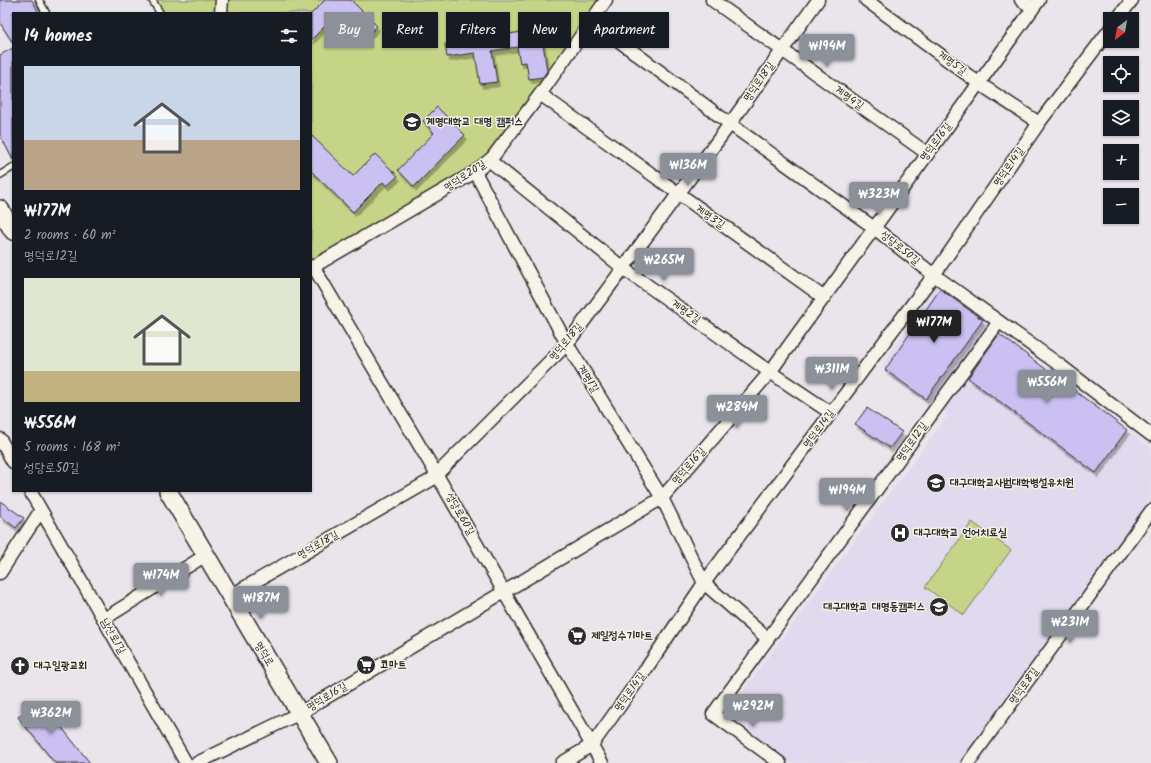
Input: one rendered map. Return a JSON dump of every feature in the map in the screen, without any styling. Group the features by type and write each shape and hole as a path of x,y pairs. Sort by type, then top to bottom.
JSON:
{"main road":[{"path":"0,209 12,229"},
{"name":"명덕로","path":"169,492 329,763"}],"street":[{"path":"221,12 222,0"},
{"name":"명덕로20길","path":"597,12 606,0"},
{"name":"계명4길","path":"712,0 928,154"},
{"name":"명덕로18길","path":"230,596 431,480 567,344 730,124 781,50 818,0"},
{"name":"계명5길","path":"866,0 980,84 1039,123"},
{"path":"1021,0 1036,4"},
{"path":"1123,12 1132,0"},
{"name":"명덕로16길","path":"300,713 662,498 770,372 874,227 980,84 1036,4"},
{"name":"명덕로20길","path":"312,267 475,172 490,161 540,94 579,37"},
{"name":"명덕로14길","path":"562,763 592,745 644,672 704,583 934,275 1039,123 1103,38"},
{"name":"성당로50길","path":"628,48 730,124 874,227 934,275 998,323 1061,366 1151,435"},
{"name":"계명3길","path":"540,94 823,297"},
{"name":"계명2길","path":"490,161 623,268 770,372 831,413"},
{"name":"계명1길","path":"475,172 567,344 662,498 704,583"},
{"name":"성당로60길","path":"312,267 437,475 602,763"},
{"name":"명덕로12길","path":"779,763 713,714 998,323"},
{"path":"6,444 12,459"},
{"name":"남산로1길","path":"31,492 186,763"},
{"path":"0,573 41,510"},
{"name":"명덕로8길","path":"968,763 1151,511"},
{"path":"104,620 206,555"},
{"path":"704,583 768,639"},
{"path":"197,763 300,713"}],"lane":[{"path":"39,0 45,12"},
{"path":"152,0 159,12"},
{"path":"0,175 12,168"}],"shaded area":[{"name":"대구대학교 대명동캠퍼스","path":"935,286 1151,448 1151,499 960,763 790,763 725,715 948,415 882,366"}],"green space":[{"name":"계명대학교 대명 캠퍼스","path":"152,0 606,0 597,12 579,12 579,37 490,161 312,262 312,12 159,12"},
{"path":"972,522 1011,550 964,615 925,587"}],"building":[{"path":"0,0 32,0 38,12 12,12 12,41 0,23"},
{"path":"325,0 351,0 363,12 324,12 324,27 312,39 312,13"},
{"path":"518,33 518,48 544,48 547,71 543,77 529,79 526,62 520,63 517,47 492,51 497,82 480,84 475,53 447,57 445,44 446,44 446,48 510,48 510,34"},
{"path":"12,49 12,158 0,135 0,55"},
{"path":"437,107 465,135 414,187 398,170 434,133 423,121"},
{"path":"312,136 353,176 375,154 398,176 387,186 383,182 353,212 312,172"},
{"path":"940,289 983,320 926,399 885,370"},
{"path":"999,334 1127,430 1096,473 968,378"},
{"path":"867,408 902,432 890,448 855,424"},
{"path":"0,501 24,518 16,528 0,516"},
{"path":"40,700 90,763 55,763 18,717"}],"place":[{"name":"계명대학교 대명 캠퍼스","path":"412,122"},
{"name":"대구대학교사범대학병설유치원","path":"936,483"},
{"name":"대구대학교 언어치료실","path":"900,533"},
{"name":"대구대학교 대명동캠퍼스","path":"939,607"},
{"name":"제일정수기마트","path":"577,636"},
{"name":"코마트","path":"366,665"},
{"name":"대구일광교회","path":"20,666"}]}
